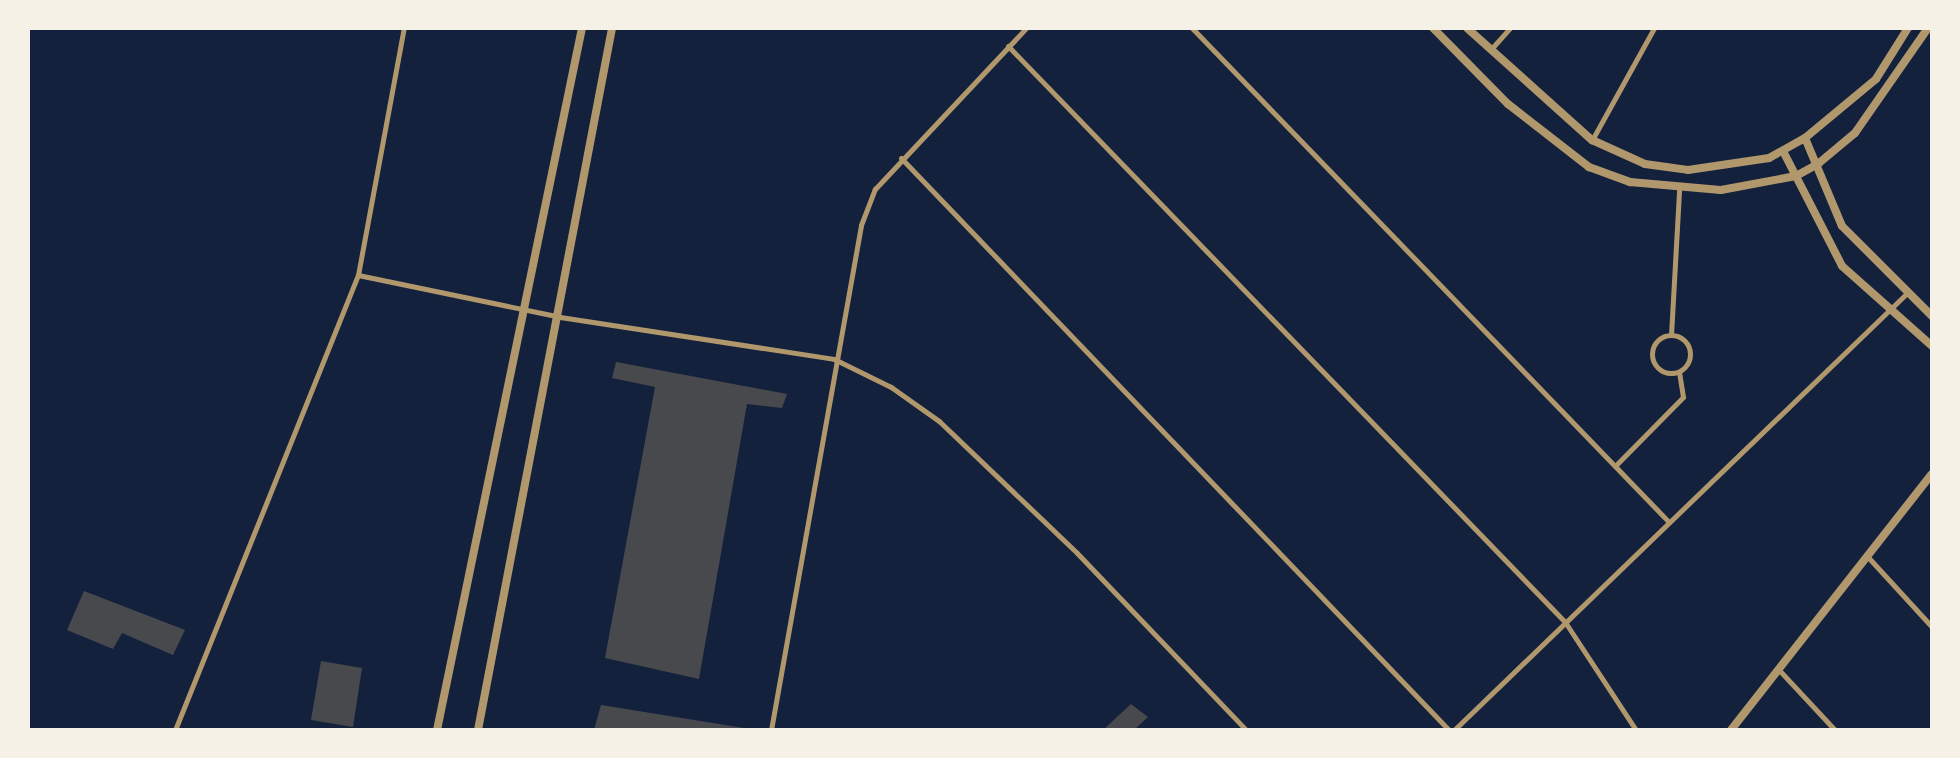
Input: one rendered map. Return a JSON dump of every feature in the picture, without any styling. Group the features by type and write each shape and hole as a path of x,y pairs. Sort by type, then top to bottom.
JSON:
{"street":[{"path":"175,730 358,275 404,28"},
{"path":"437,730 582,28"},
{"path":"478,730 560,317 612,28"},
{"path":"772,730 834,359 861,225 875,189 1026,28"},
{"path":"1192,28 1666,520"},
{"path":"1433,28 1508,104 1590,167 1679,190 1721,190 1796,176 1820,163 1873,111 1928,28"},
{"path":"1467,28 1592,140 1646,164 1680,169 1729,168 1783,151 1805,138 1876,78 1908,28"},
{"path":"1490,50 1510,28"},
{"path":"1592,140 1654,28"},
{"path":"1008,46 1566,622 1636,730"},
{"path":"1805,138 1820,163 1842,226 1932,316"},
{"path":"1783,151 1822,237 1889,312 1932,346"},
{"path":"901,158 1452,730 1666,520 1906,294"},
{"path":"1671,335 1680,169"},
{"path":"358,275 560,317 834,359 939,420 1246,730"},
{"path":"1615,466 1682,397 1680,372 1689,348 1671,335"},
{"path":"1671,335 1656,344 1652,356 1662,371 1680,372"},
{"path":"1731,730 1776,667 1932,474"},
{"path":"1865,554 1932,627"},
{"path":"1776,667 1835,730"}],"building":[{"path":"616,362 787,394 782,408 747,404 699,679 605,658 655,387 612,378"},
{"path":"84,591 185,630 173,655 122,633 113,649 67,630"},
{"path":"321,661 362,668 353,727 311,720"},
{"path":"1131,704 1148,717 1134,730 1103,730"},
{"path":"601,705 744,728 744,730 594,730"}]}
